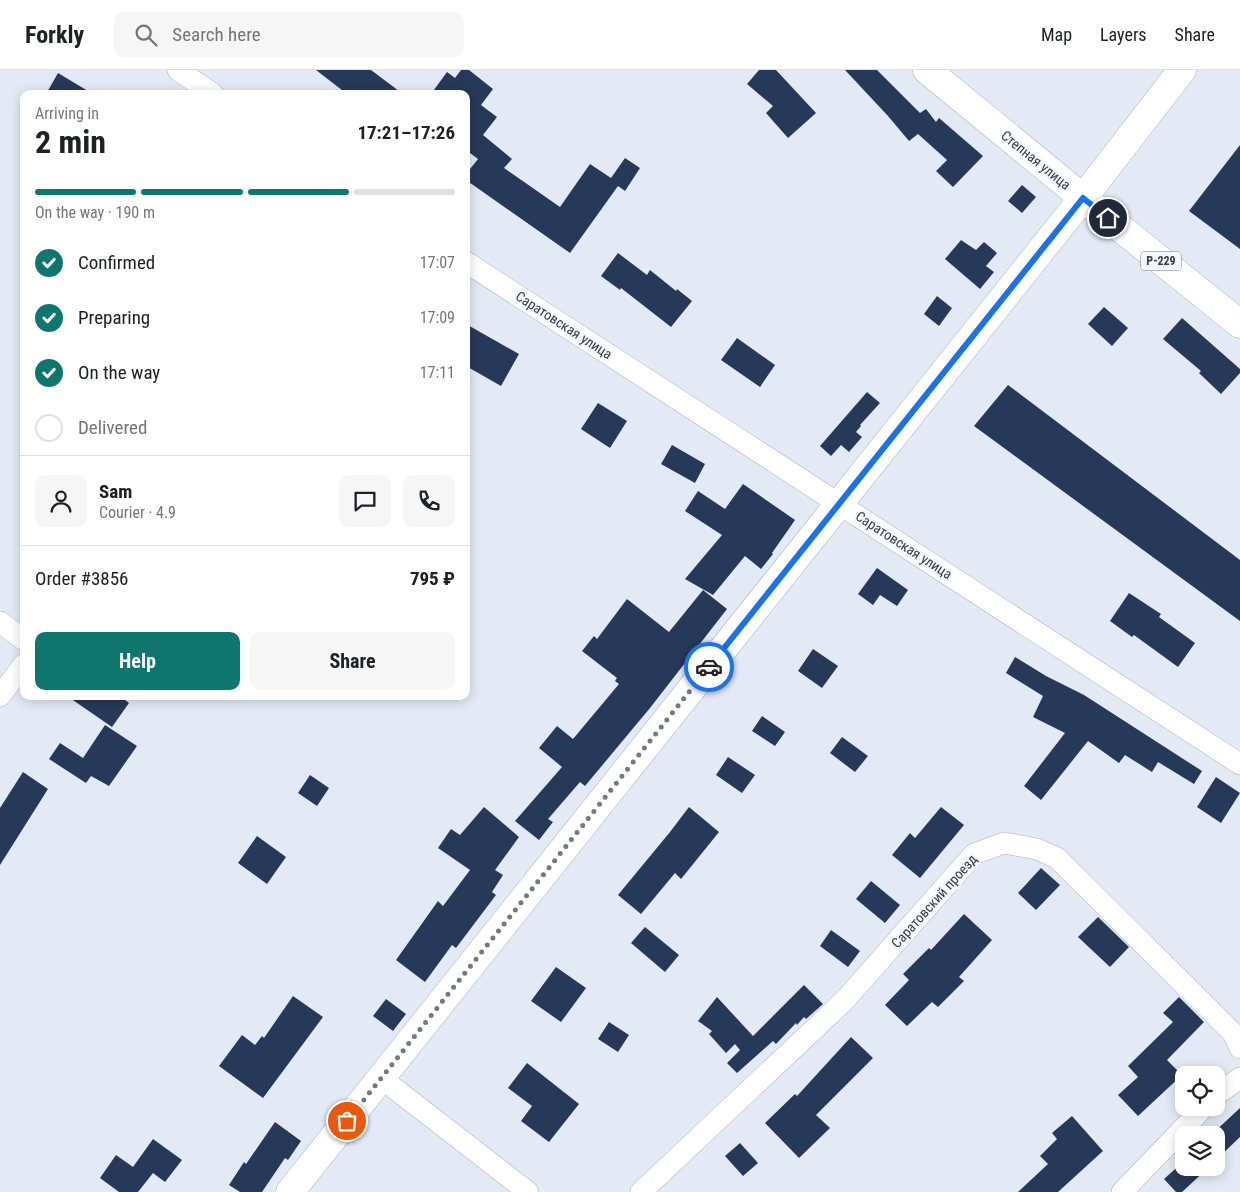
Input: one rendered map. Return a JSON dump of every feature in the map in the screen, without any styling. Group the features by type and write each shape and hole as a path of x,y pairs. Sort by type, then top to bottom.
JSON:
{"main road":[{"name":"Степная улица","path":"927,70 1240,324"},
{"path":"290,1192 1083,198 1182,70"}],"street":[{"path":"178,70 207,90"},
{"name":"Саратовская улица","path":"470,265 1240,764"},
{"path":"0,622 20,637"},
{"path":"0,696 20,669"},
{"name":"Саратовский проезд","path":"641,1192 844,1001 974,854 1004,843 1037,849 1058,858 1233,1033 1240,1048"},
{"path":"381,1078 528,1192"},
{"path":"1225,1089 1240,1078"},
{"path":"1122,1192 1195,1116"}],"building":[{"path":"316,70 371,70 398,90 342,90"},
{"path":"461,70 469,70 493,89 481,105 497,117 483,135 512,159 504,168 560,207 590,164 611,178 625,158 640,168 625,191 618,186 570,253 470,183 470,169 478,159 470,153 470,90 434,90 447,72 455,78"},
{"path":"759,70 776,70 816,113 788,138 766,113 773,106 747,84"},
{"path":"845,70 877,70 920,113 926,109 936,122 939,118 983,156 953,187 936,171 947,160 918,134 909,141"},
{"path":"58,73 86,90 48,90"},
{"path":"1240,145 1240,249 1189,211"},
{"path":"1022,185 1036,197 1022,213 1008,201"},
{"path":"961,240 976,250 984,242 997,253 986,266 994,272 980,289 945,259"},
{"path":"618,253 647,275 650,270 692,301 671,327 621,288 620,290 601,276"},
{"path":"937,296 952,308 939,326 924,314"},
{"path":"1104,307 1128,328 1112,346 1088,324"},
{"path":"1182,318 1240,369 1240,373 1221,394 1199,373 1201,371 1163,339"},
{"path":"470,326 519,354 501,386 470,368"},
{"path":"737,338 775,365 760,387 721,360"},
{"path":"1008,385 1240,560 1240,621 974,426"},
{"path":"867,392 880,403 856,432 862,437 849,452 841,445 831,456 820,446"},
{"path":"598,403 627,421 610,448 581,429"},
{"path":"672,445 705,464 695,483 661,464"},
{"path":"743,484 795,520 761,569 745,556 713,595 685,579 722,535 685,511 698,491 725,509"},
{"path":"877,568 908,590 897,606 880,595 873,605 858,594"},
{"path":"703,590 727,609 650,708 585,786 580,782 548,819 553,822 539,840 515,821 562,767 539,748 557,726 573,739 619,684 615,681 617,678 582,651 594,636 597,639 627,599 669,632"},
{"path":"1129,593 1161,614 1159,617 1195,643 1178,667 1134,635 1132,637 1110,621"},
{"path":"813,649 838,666 822,688 798,671"},
{"path":"1015,657 1046,676 1084,695 1202,771 1194,784 1158,762 1152,772 1125,755 1119,763 1088,741 1041,800 1024,786 1065,733 1033,717 1043,696 1006,673"},
{"path":"73,700 125,700 129,703 112,727"},
{"path":"762,716 785,732 775,746 752,731"},
{"path":"105,725 137,746 109,786 91,776 86,783 49,759 60,743 83,758"},
{"path":"842,737 868,756 855,772 830,753"},
{"path":"728,757 755,775 742,793 716,775"},
{"path":"23,772 48,789 0,865 0,808"},
{"path":"310,775 329,788 317,806 298,793"},
{"path":"1216,777 1240,793 1221,823 1197,807"},
{"path":"484,807 519,837 495,870 503,875 492,892 496,895 456,948 452,945 425,982 396,960 438,901 443,906 470,870 438,848 451,829 460,835"},
{"path":"689,807 719,832 681,879 675,873 641,914 618,895"},
{"path":"941,807 964,825 920,878 892,855 910,833 915,838"},
{"path":"257,836 286,857 267,884 238,863"},
{"path":"1041,868 1060,885 1036,910 1018,893"},
{"path":"871,881 900,905 885,923 856,899"},
{"path":"964,914 992,940 959,977 964,981 938,1007 932,1002 907,1026 885,1005 909,980 903,974 929,948 931,950"},
{"path":"1098,917 1129,947 1110,967 1078,937"},
{"path":"645,927 679,955 665,972 631,943"},
{"path":"831,930 860,951 848,967 820,946"},
{"path":"556,967 586,988 561,1022 531,1001"},
{"path":"804,985 823,1004 806,1019 804,1017 797,1025 796,1023 776,1044 773,1041 737,1073 727,1063 740,1050 735,1044 726,1053 709,1034 712,1031 698,1021 717,997 753,1036"},
{"path":"293,996 323,1017 263,1098 219,1066 242,1035 255,1045 262,1036 264,1038"},
{"path":"1179,997 1204,1022 1167,1060 1175,1068 1175,1082 1138,1116 1118,1095 1138,1077 1128,1066 1173,1022 1163,1013"},
{"path":"386,999 406,1014 393,1031 373,1016"},
{"path":"609,1022 629,1035 618,1052 598,1039"},
{"path":"851,1037 873,1058 816,1115 830,1128 799,1158 765,1123 795,1094 797,1096"},
{"path":"527,1063 579,1104 549,1142 521,1121 532,1106 508,1088"},
{"path":"1240,1108 1240,1137 1225,1151 1225,1126 1221,1126"},
{"path":"1072,1116 1103,1151 1058,1192 1018,1192 1048,1164 1040,1156 1057,1139 1052,1133"},
{"path":"275,1122 301,1141 288,1160 285,1158 262,1192 240,1192 229,1185"},
{"path":"153,1139 182,1160 165,1182 153,1173 138,1192 119,1192 100,1178 116,1155 133,1167"},
{"path":"740,1143 758,1163 743,1176 725,1156"},
{"path":"1175,1169 1175,1176 1199,1176 1182,1192 1176,1192 1164,1179"}],"way so far":[{"path":"347,1121 709,667"}],"route":[{"path":"709,667 1083,198 1108,218"}]}
